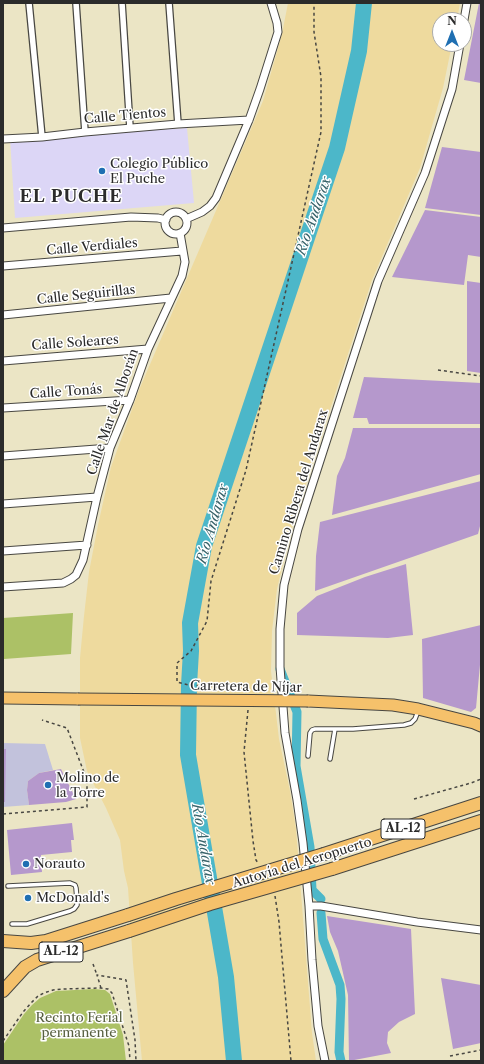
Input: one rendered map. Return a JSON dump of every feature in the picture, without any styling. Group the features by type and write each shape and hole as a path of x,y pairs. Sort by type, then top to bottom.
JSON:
{"highway":[{"name":"Autovía del Aeropuerto","path":"3,941 31,943 46,941 481,803"},
{"name":"Autovía del Aeropuerto","path":"3,991 25,967 37,960 210,904 332,869 481,820"}],"main road":[{"name":"Carretera de Níjar","path":"4,698 308,701 393,705 418,708 481,726"}],"street":[{"path":"29,3 42,137"},
{"path":"76,3 85,132"},
{"path":"122,3 130,128"},
{"path":"169,3 178,124"},
{"path":"186,219 202,212 210,206 216,198 249,120 278,32 271,3"},
{"name":"Camino Ribera del Andarax","path":"324,1061 318,1026 303,843 285,733 280,667 280,629 284,584 300,521 378,282 425,173 452,89 459,52"},
{"name":"Calle Tientos","path":"3,139 42,137 178,124 249,120"},
{"path":"175,212 182,214 186,219 186,227 180,233 172,233 166,226 166,220 169,215 175,212"},
{"path":"3,228 131,217 158,218 166,220"},
{"name":"Calle Mar de Alborán","path":"3,587 63,583 76,575 81,565 110,448 130,400 148,349 182,276 185,262 180,233"},
{"name":"Calle Verdiales","path":"3,266 182,251"},
{"name":"Calle Seguirillas","path":"3,315 171,298"},
{"name":"Calle Soleares","path":"3,361 148,349"},
{"name":"Calle Tonás","path":"3,408 130,400"},
{"path":"3,456 110,448"},
{"path":"3,504 97,497"},
{"path":"3,551 87,545"},
{"path":"309,906 322,906 417,922 481,930"}],"lane":[{"path":"308,756 310,733 312,730 388,727 411,723 415,719 418,708"},
{"path":"330,759 335,729"},
{"path":"8,886 70,883 76,888 77,905 74,909 27,924 12,924"}],"path":[{"path":"247,696 246,689 189,685 177,682 176,663 192,651 207,621 211,581 246,470 321,132 321,77 314,32 314,3"},
{"path":"438,370 481,376"},
{"path":"248,704 244,752 252,841 256,860 260,865"},
{"path":"3,814 87,806 87,780 67,728 42,720"},
{"path":"414,798 481,779"},
{"path":"274,893 279,922 290,1061"},
{"path":"93,964 101,988"},
{"path":"97,975 126,980 135,1040 136,1061"},
{"path":"3,1042 23,1012 38,996 53,990 108,989 112,993 127,1040 130,1061"},
{"path":"450,1056 481,1050"}],"shaded area":[{"name":"Colegio Público El Puche","path":"187,128 194,203 15,218 10,138"},
{"path":"3,743 45,744 53,770 39,773 28,781 27,790 29,805 3,807"}],"green space":[{"path":"73,613 71,654 4,659 3,618"},
{"name":"Recinto Ferial permanente","path":"94,989 105,990 110,994 123,1035 126,1061 3,1061 3,1045 24,1014 40,998 56,991"}],"sand":[{"path":"288,3 460,3 458,12 432,12 432,52 450,52 443,88 420,168 372,280 292,527 277,589 272,631 271,671 279,739 296,829 312,1033 316,1061 142,1061 128,888 120,840 87,771 80,738 80,658 89,572 111,467 139,390 263,101 282,34"}],"building":[{"path":"479,3 481,3 481,83 464,80 469,52 472,52 472,39"},
{"path":"442,147 481,152 481,215 425,208"},
{"path":"425,210 481,217 481,257 468,255 464,285 392,277"},
{"path":"467,281 481,283 481,373 467,371"},
{"path":"364,377 481,383 481,424 369,424 367,418 353,418"},
{"path":"353,428 481,428 481,474 332,515 337,476 345,458"},
{"path":"481,481 481,522 478,534 315,591 316,556 320,522"},
{"path":"406,564 413,635 388,638 297,635 297,613 317,596 365,577"},
{"path":"481,625 481,654 476,708 471,712 423,698 422,639"},
{"path":"3,749 6,749 5,802 3,802"},
{"name":"Molino de la Torre","path":"61,769 76,799 66,802 29,805 27,790 28,781 39,773"},
{"path":"72,823 74,840 71,840 72,852 41,855 42,872 11,875 7,830"},
{"path":"327,916 411,929 415,1014 399,1022 388,1032 387,1043 391,1053 349,1061 348,995 338,951 330,932"},
{"path":"441,978 481,985 481,1043 453,1049"}],"waterway":[{"name":"Río Andarax","path":"234,1061 226,977 188,755 191,651 190,623 204,546 337,148 359,51 364,3"},
{"path":"280,669 297,712 296,766 310,847 312,890 321,899"},
{"path":"321,913 323,939 340,985 341,999 339,1052 341,1061"}],"place":[{"name":"Colegio Público El Puche","path":"102,171"},
{"name":"Molino de la Torre","path":"48,785"},
{"name":"Norauto","path":"26,864"},
{"name":"McDonald's","path":"28,898"}],"district":[{"name":"EL PUCHE","path":"71,197"}]}
